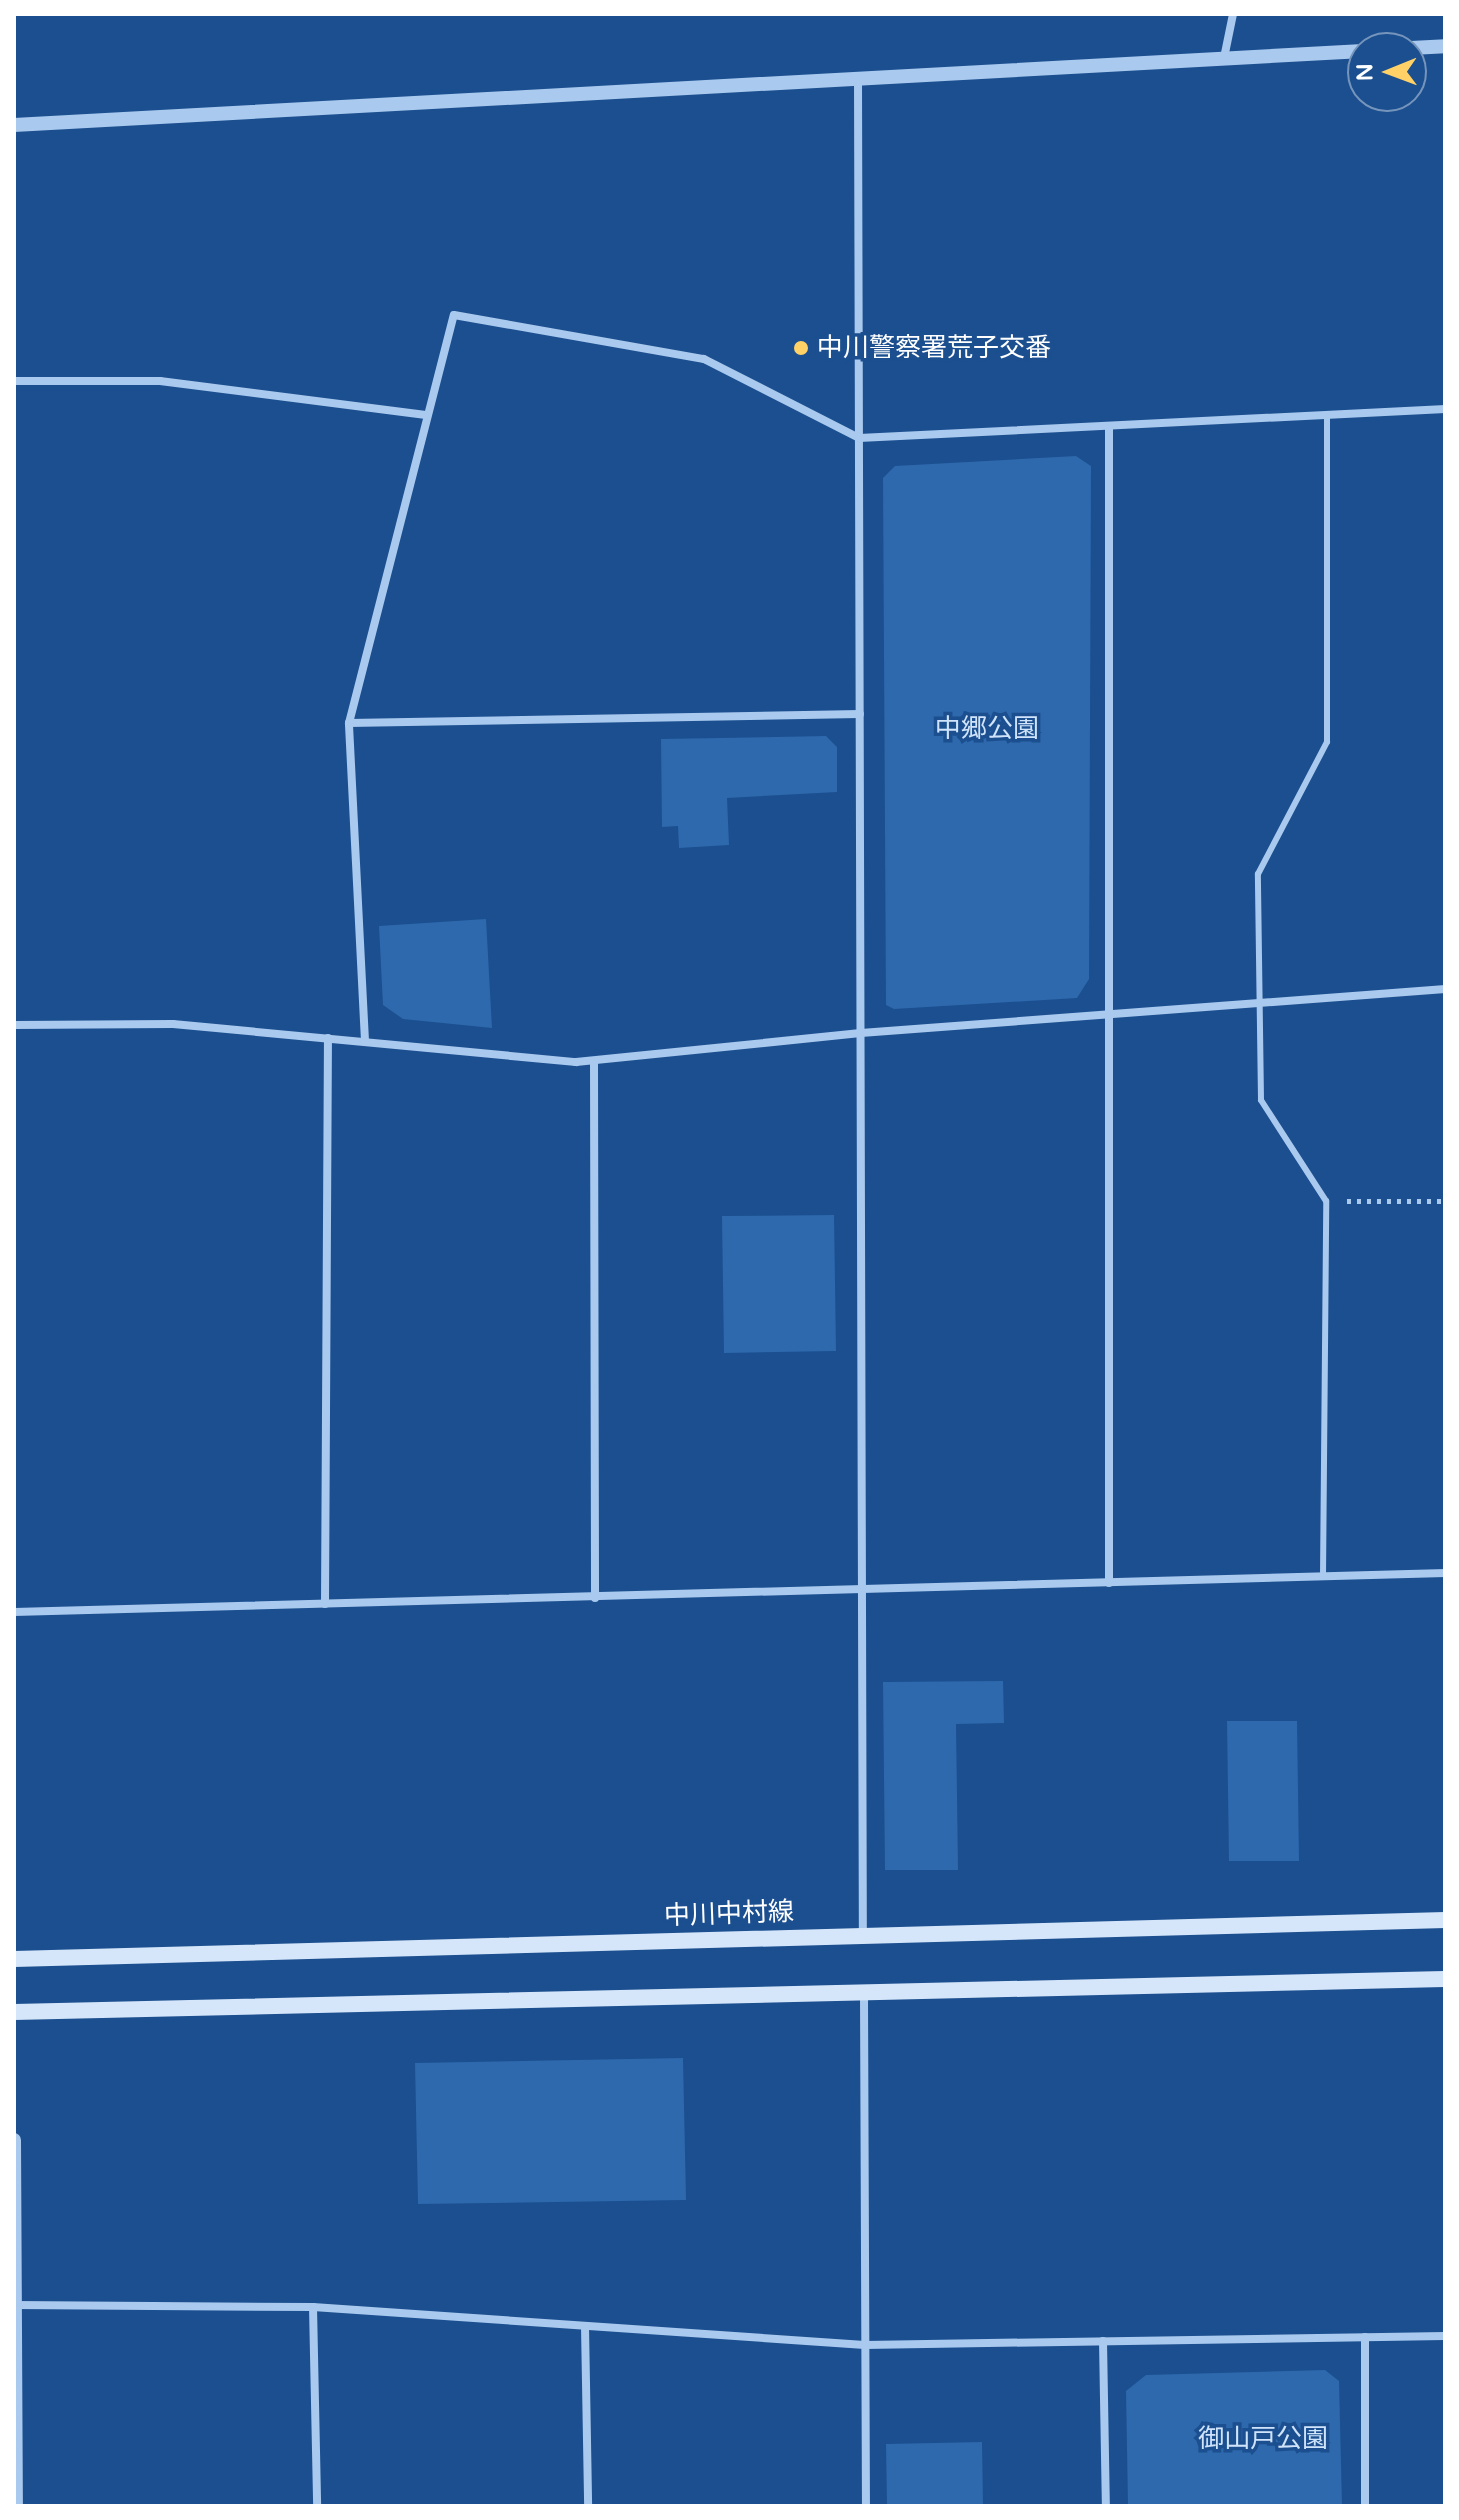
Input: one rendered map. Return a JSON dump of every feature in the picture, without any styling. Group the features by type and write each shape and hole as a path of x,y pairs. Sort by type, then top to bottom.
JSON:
{"main road":[{"name":"中川中村線","path":"14,1959 1445,1920"},
{"path":"14,2012 864,1996 1445,1979"}],"street":[{"path":"1224,58 1233,14"},
{"path":"14,125 1347,52"},
{"path":"858,79 863,1934"},
{"path":"365,1041 349,723 454,315 704,359 859,438 1445,409"},
{"path":"14,381 160,381 426,415"},
{"path":"1109,426 1109,1583"},
{"path":"349,723 860,714"},
{"path":"14,1025 173,1024 594,1061 861,1033 1445,989"},
{"path":"325,1604 328,1038"},
{"path":"594,1061 595,1598"},
{"path":"14,1612 1445,1573"},
{"path":"864,1996 866,2506"},
{"path":"14,2140 16,2506"},
{"path":"14,2305 313,2307 865,2345 1445,2336"},
{"path":"313,2307 317,2506"},
{"path":"585,2326 588,2506"},
{"path":"1365,2337 1365,2506"},
{"path":"1103,2341 1106,2506"}],"lane":[{"path":"1323,1577 1326,1201 1261,1100 1258,874 1327,742 1327,415"}],"path":[{"path":"1326,1201 1445,1201"}],"green space":[{"name":"中郷公園","path":"1076,456 1091,466 1089,979 1077,998 894,1009 886,1005 883,478 895,466"},
{"path":"826,736 837,747 837,792 727,798 729,845 679,848 678,826 662,827 661,739"},
{"path":"486,919 492,1028 403,1019 383,1005 379,926"},
{"path":"834,1215 836,1351 724,1353 722,1216"},
{"path":"1003,1681 1004,1723 956,1724 958,1870 885,1870 883,1682"},
{"path":"1227,1721 1297,1721 1299,1861 1229,1861"},
{"path":"683,2058 686,2200 418,2204 415,2063"},
{"name":"御山戸公園","path":"1325,2370 1339,2381 1342,2506 1128,2506 1126,2391 1146,2375"},
{"path":"982,2442 983,2506 887,2506 886,2444"}],"place":[{"name":"中川警察署荒子交番","path":"801,348"}]}
